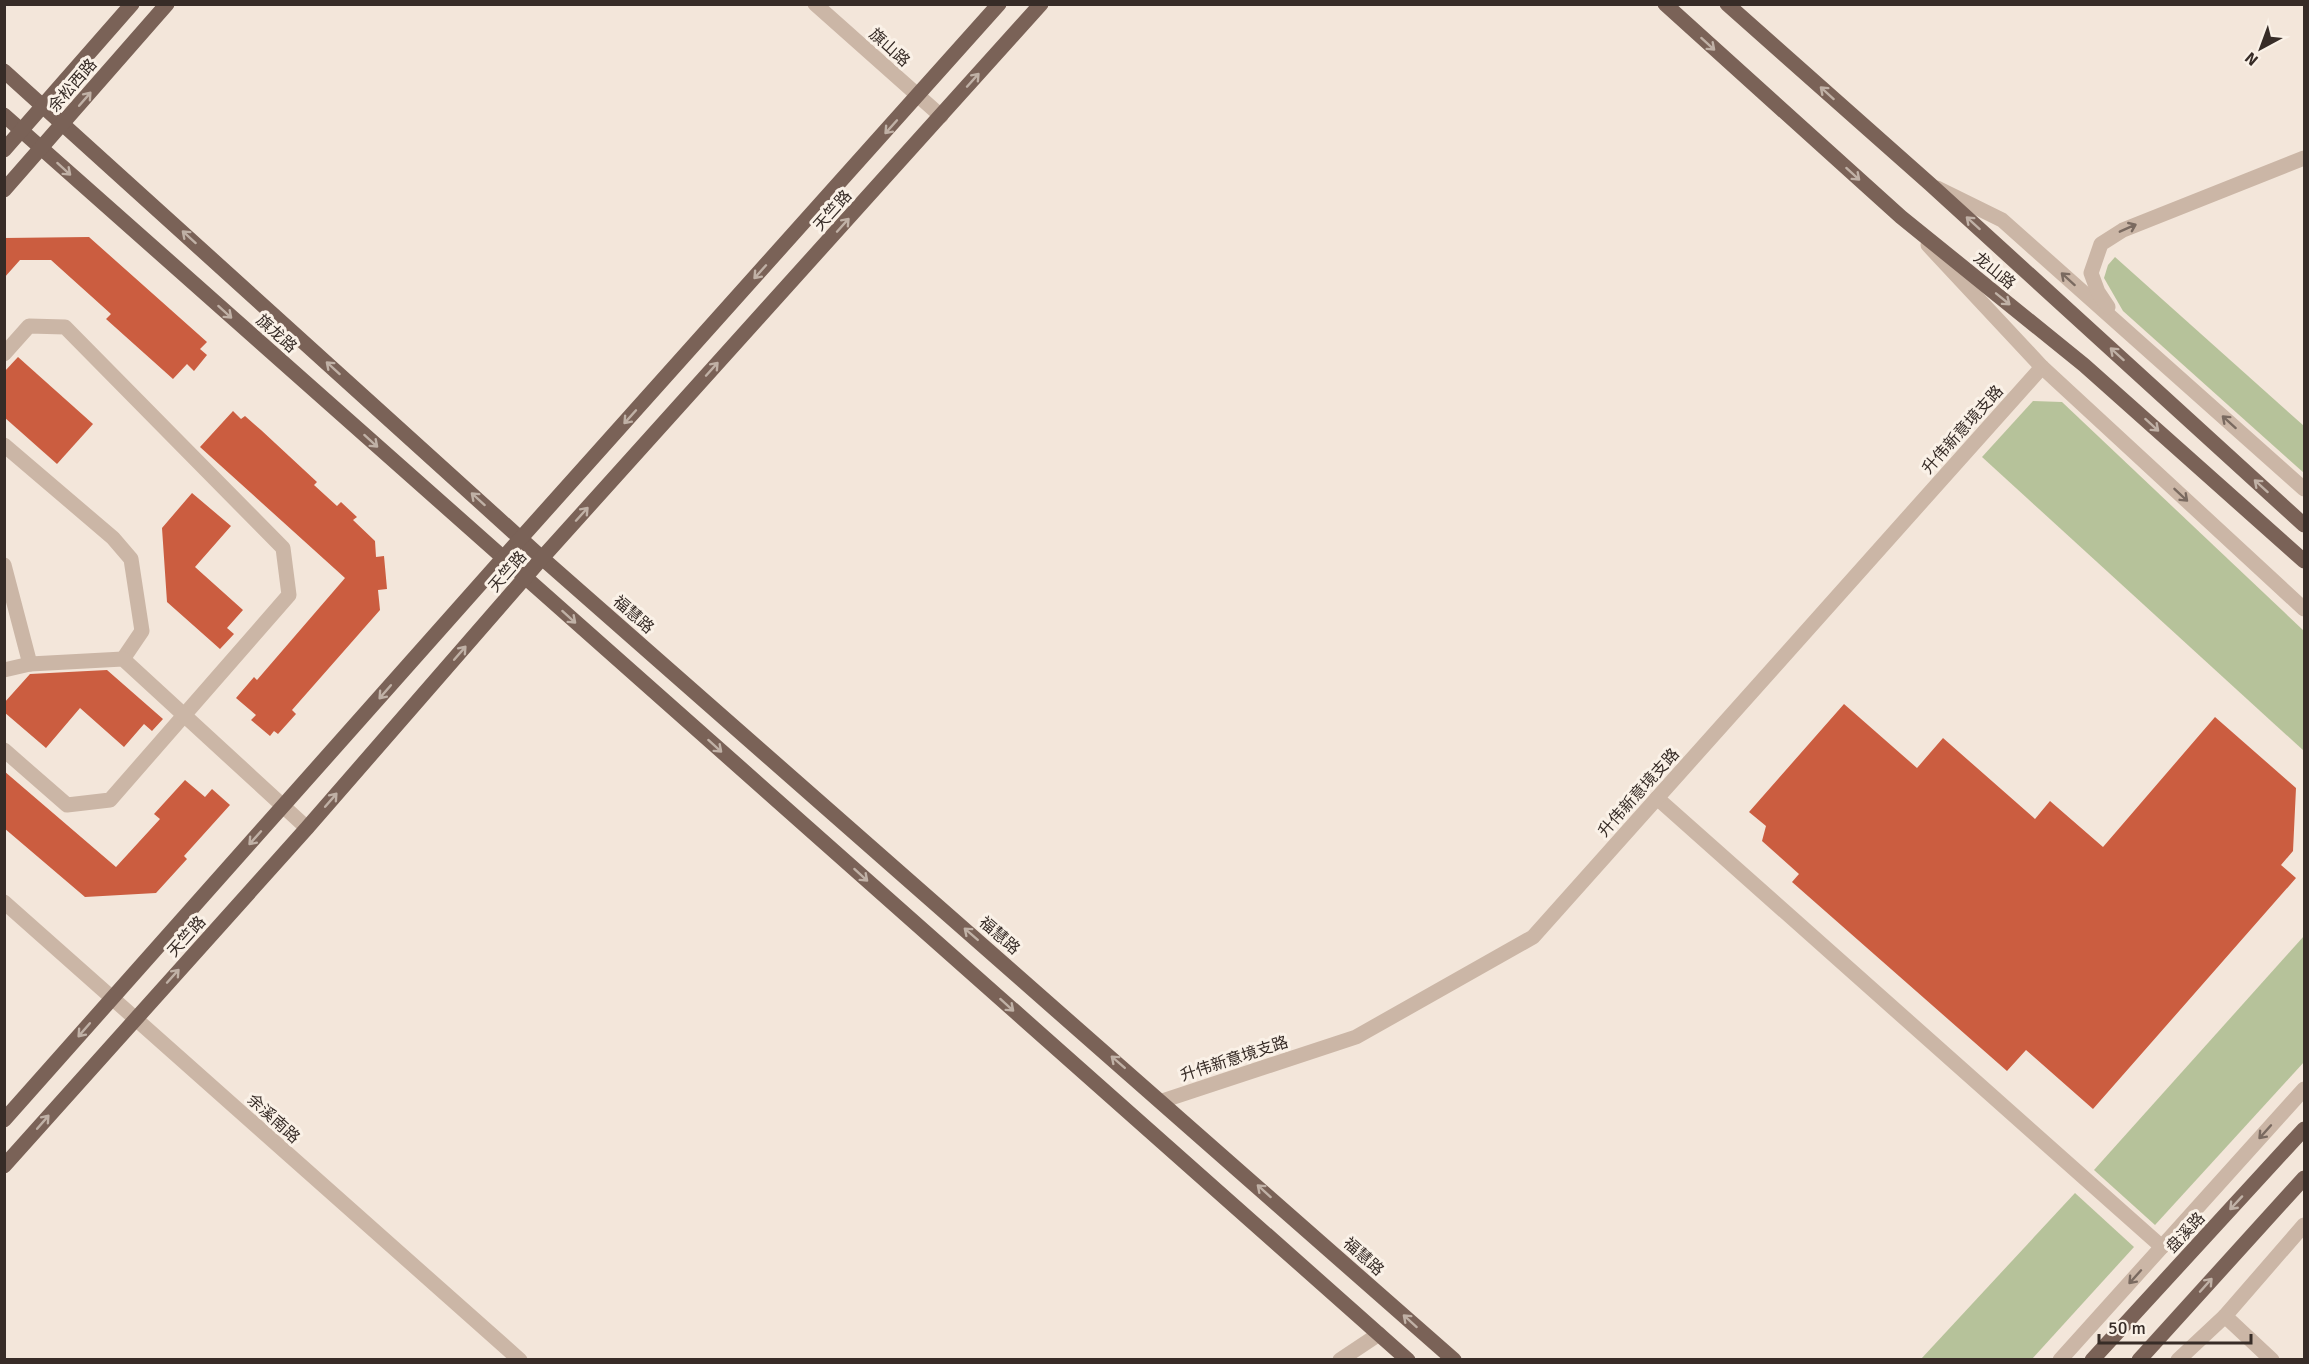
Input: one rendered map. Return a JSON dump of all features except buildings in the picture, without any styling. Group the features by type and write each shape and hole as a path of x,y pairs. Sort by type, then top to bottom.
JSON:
{"main road":[{"name":"余松西路","path":"4,150 132,4"},
{"name":"余松西路","path":"4,190 167,4"},
{"name":"天竺路","path":"4,1120 999,4"},
{"name":"天竺路","path":"4,1166 308,828 542,558 1041,4"},
{"name":"龙山路","path":"1665,4 1901,217 2084,365 2304,561"},
{"name":"龙山路","path":"1727,4 1930,184 2304,525"},
{"name":"福慧路","path":"4,71 542,558 1454,1359"},
{"name":"旗龙路","path":"4,116 525,578"},
{"path":"525,578 1408,1359"},
{"name":"盘溪路","path":"2092,1359 2304,1129"},
{"path":"2139,1359 2304,1178"}],"street":[{"name":"旗山路","path":"815,4 941,116"},
{"path":"2120,325 2098,292 2091,273 2101,244 2123,230 2304,158"},
{"path":"1930,184 2002,220 2304,489"},
{"path":"1901,217 2042,367 2304,609"},
{"path":"4,354 29,326 65,327 283,548 289,595 110,800 67,805 4,750"},
{"name":"升伟新意境支路","path":"1162,1101 1356,1037 1533,937 2042,367"},
{"path":"4,445 113,538 131,559 142,631 123,659"},
{"path":"4,565 30,664"},
{"path":"4,670 30,664 123,659 308,828"},
{"path":"1657,798 2162,1247"},
{"name":"余溪南路","path":"4,902 520,1359"},
{"path":"2060,1359 2304,1089"},
{"path":"2178,1359 2225,1316 2304,1225"},
{"path":"2225,1316 2272,1359"},
{"path":"1340,1359 1378,1334"}],"green space":[{"path":"2115,257 2304,426 2304,473 2123,311 2104,278 2108,265"},
{"path":"2033,401 2062,402 2304,631 2304,751 1982,457"},
{"path":"2304,936 2304,1062 2155,1225 2094,1170"},
{"path":"2075,1193 2134,1247 2032,1359 1921,1359"}]}
